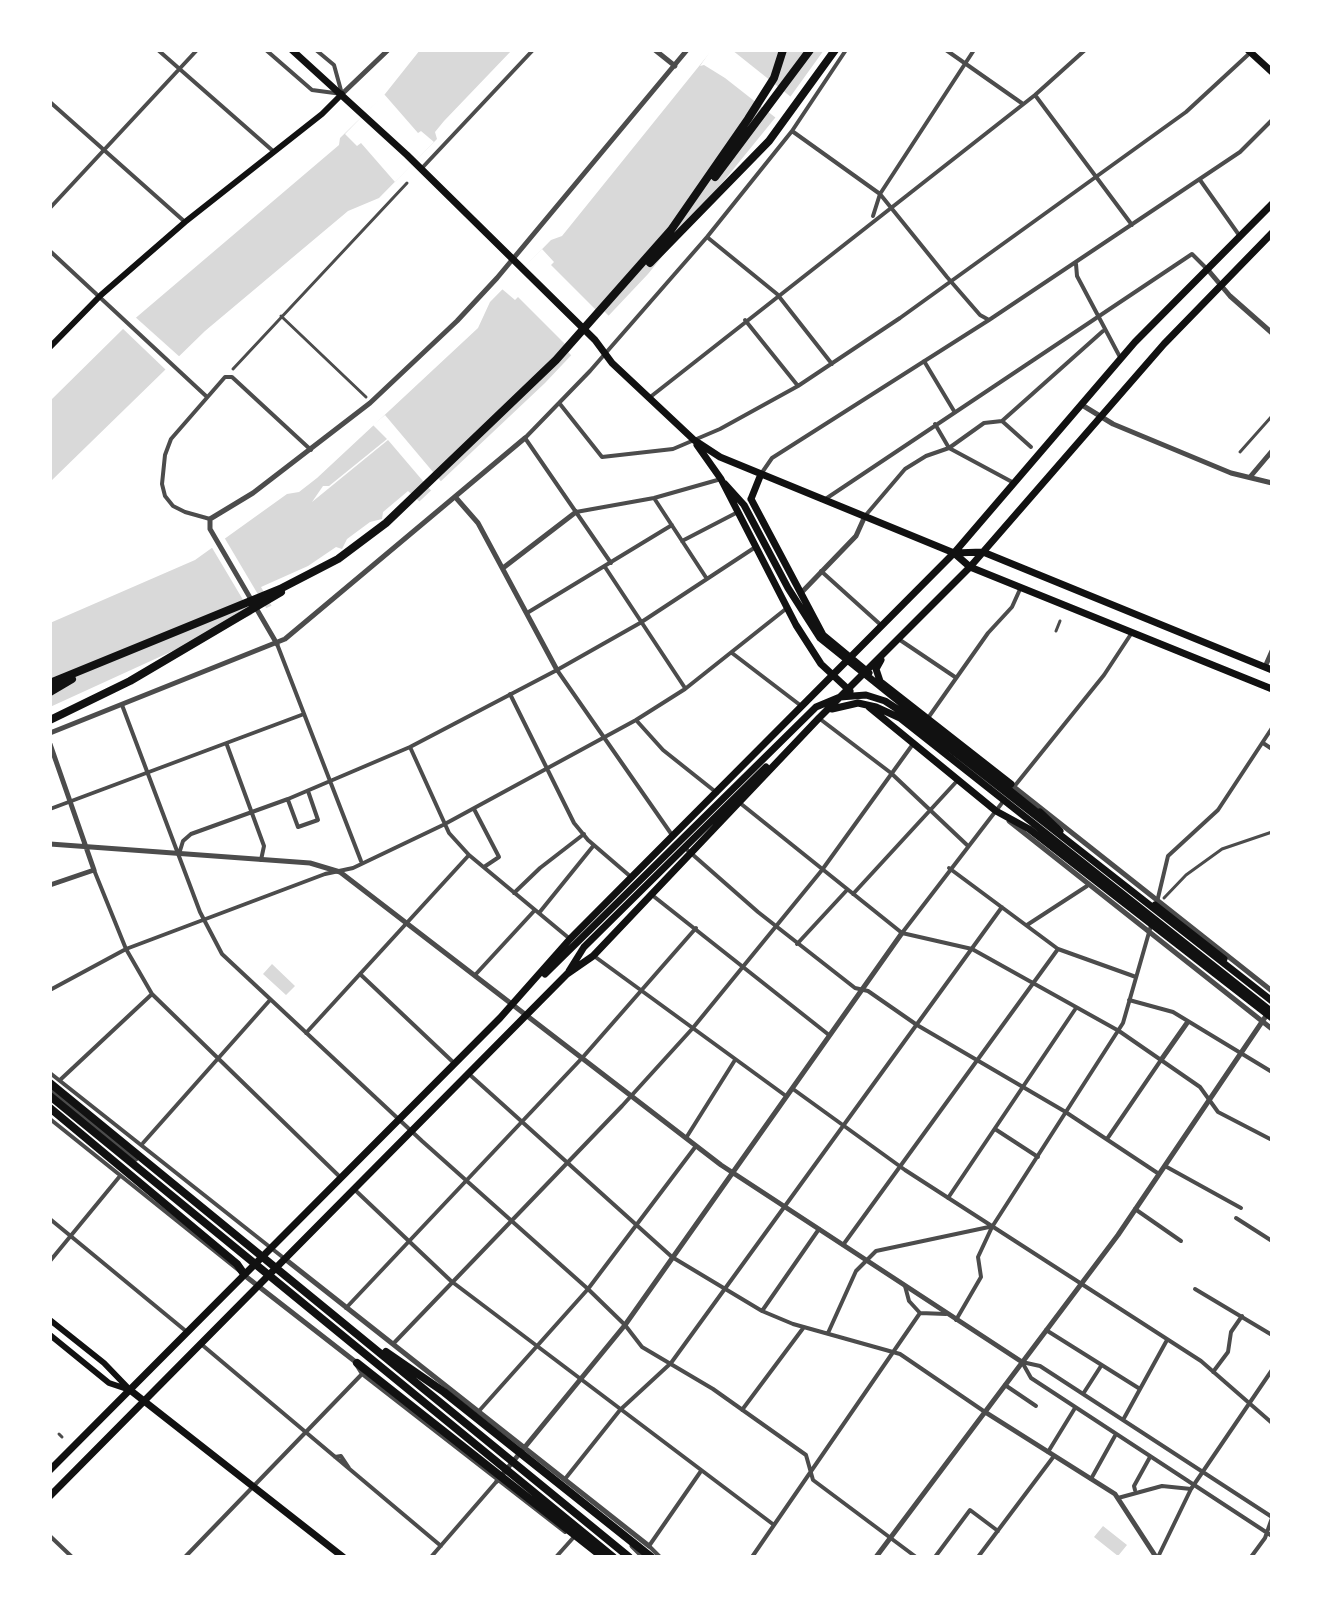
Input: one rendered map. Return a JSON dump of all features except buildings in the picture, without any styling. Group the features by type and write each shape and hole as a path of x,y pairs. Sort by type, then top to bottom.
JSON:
{"highway":[{"path":"671,230 755,109 774,78 783,50"},
{"path":"593,320 756,125 810,50"},
{"path":"50,720 130,681 361,543 417,495 749,163 786,119 835,50"},
{"path":"50,683 312,574"},
{"path":"50,692 97,664"},
{"path":"52,1086 626,1557"},
{"path":"50,1096 613,1557"},
{"path":"50,1108 180,1216 244,1274"},
{"path":"370,1345 416,1371 651,1557"},
{"path":"357,1363 600,1557"}],"main road":[{"path":"292,50 414,162 597,342 649,398 694,440 720,457 954,553 970,567 1272,689"},
{"path":"1250,51 1272,72"},
{"path":"50,347 101,295 185,222 342,94"},
{"path":"50,1470 529,989 570,939 954,553 1121,359 1272,204"},
{"path":"50,1496 567,974 593,956 819,718 970,567 1100,417 1272,233"},
{"path":"694,440 744,505 810,624 833,650 1033,808 1095,886 1272,1018"},
{"path":"751,499 761,474"},
{"path":"721,479 751,499 823,635 1014,787 1064,835 1272,996"},
{"path":"721,479 787,608 821,664 833,676 996,811 1029,829 1272,1018"},
{"path":"954,553 983,552 1268,669"},
{"path":"880,681 876,669 878,664 900,637"},
{"path":"567,974 582,946 816,707 840,697 866,695 885,701 911,718 1272,996"},
{"path":"529,989 582,946 813,720 837,707 858,703 900,718 1272,1018"},
{"path":"50,1320 104,1363 144,1402 343,1557"},
{"path":"50,1335 109,1383 130,1390"}],"street":[{"path":"158,50 273,151"},
{"path":"50,208 197,50"},
{"path":"266,50 312,90 342,94"},
{"path":"316,50 334,65 342,94"},
{"path":"342,94 388,50"},
{"path":"421,169 533,50"},
{"path":"655,50 675,66"},
{"path":"361,861 277,644 209,526 210,519 311,450 370,403 457,321 687,50"},
{"path":"50,733 277,644 457,499 560,404 707,237 792,131 846,50"},
{"path":"946,50 1023,104"},
{"path":"872,219 880,194 974,50"},
{"path":"649,398 872,219 1035,95 1085,50"},
{"path":"560,404 602,457 673,449 694,440 798,386 952,281 1186,112 1250,51"},
{"path":"1035,95 1132,225"},
{"path":"50,102 185,222"},
{"path":"761,474 772,458 989,320 1240,152 1272,120"},
{"path":"792,131 880,194 980,315 989,320"},
{"path":"1199,179 1240,237"},
{"path":"233,369 407,183"},
{"path":"707,237 777,294 832,364"},
{"path":"50,251 101,295 207,397"},
{"path":"824,500 1192,254 1272,333"},
{"path":"1077,262 1076,273 1103,331 1121,359"},
{"path":"281,316 366,397"},
{"path":"745,320 798,386"},
{"path":"801,593 856,536 865,516 905,469 926,456 949,448 984,423 1002,421 1103,331"},
{"path":"924,361 955,411"},
{"path":"210,519 185,512 165,496 162,484 167,445 221,380 232,377 311,450"},
{"path":"1082,405 1100,417 1231,473 1272,483"},
{"path":"1240,452 1272,416"},
{"path":"1002,421 1031,447"},
{"path":"935,424 949,448 1014,483"},
{"path":"525,438 611,563"},
{"path":"1250,477 1272,451"},
{"path":"503,568 576,512 654,498 721,479"},
{"path":"654,498 707,580"},
{"path":"457,499 478,523 557,670 673,837 776,927 855,988 862,989 1064,1111 1159,1174"},
{"path":"682,541 736,513"},
{"path":"527,613 672,525"},
{"path":"179,855 183,841 191,834 331,782 410,747 557,670 640,623 754,548"},
{"path":"605,567 685,689"},
{"path":"821,570 882,626"},
{"path":"928,718 988,633 1012,607 1021,587"},
{"path":"50,981 52,989 126,949 340,872 443,825 605,740 685,689 787,608"},
{"path":"1056,631 1060,621"},
{"path":"431,1557 625,1325 730,1171 949,868 1104,675 1133,631"},
{"path":"900,637 956,678"},
{"path":"1268,669 1272,651"},
{"path":"732,653 802,707"},
{"path":"510,694 584,834 632,878"},
{"path":"122,705 179,855 222,954 412,1132 588,1289 625,1325 642,1347 671,1363 806,1455 813,1480 916,1557"},
{"path":"50,809 304,714"},
{"path":"819,718 891,773 967,845"},
{"path":"636,720 663,750 717,793"},
{"path":"956,1320 981,1277 978,1257 992,1227 1064,1111 1119,1031 1161,899 1168,856 1218,810 1272,728"},
{"path":"391,1345 692,1029 822,870 913,743"},
{"path":"1263,743 1272,749"},
{"path":"50,744 94,870 126,949 152,994 340,1177"},
{"path":"227,745 264,846 261,860"},
{"path":"410,747 443,825 469,855 570,939"},
{"path":"853,894 958,779"},
{"path":"1014,787 1161,899 1272,996"},
{"path":"288,799 298,827 318,820 308,791"},
{"path":"739,802 902,933 972,949 1119,1031 1200,1087 1218,1112 1272,1140"},
{"path":"474,809 499,857 484,867"},
{"path":"996,811 1262,1022"},
{"path":"1161,899 1186,875 1222,849 1272,832"},
{"path":"514,893 584,834"},
{"path":"50,844 310,863 340,872 730,1171 946,1314 1022,1362 1040,1366 1272,1518 1270,1535 1251,1557"},
{"path":"476,974 537,911 594,845"},
{"path":"306,1033 469,855"},
{"path":"949,868 1058,949 1136,977"},
{"path":"50,885 94,870"},
{"path":"1027,925 1087,886"},
{"path":"797,944 847,890"},
{"path":"652,895 829,1035"},
{"path":"565,1479 620,1410 671,1363 1002,907"},
{"path":"346,1308 583,1057 696,928"},
{"path":"843,1245 1058,949"},
{"path":"593,956 786,1096"},
{"path":"360,974 455,1063"},
{"path":"52,1086 152,994"},
{"path":"143,1143 270,1000"},
{"path":"1129,1000 1173,1012 1272,1072"},
{"path":"948,1198 1076,1008"},
{"path":"876,1557 1081,1284 1262,1022 1272,1018"},
{"path":"1262,1022 1272,1018"},
{"path":"1107,1139 1187,1023"},
{"path":"686,1138 735,1060"},
{"path":"50,1073 52,1086 63,1100 136,1159"},
{"path":"469,1073 672,1257 762,1311 804,1327 894,1351 1118,1498 1157,1557 1202,1472 1272,1370"},
{"path":"52,1086 143,1143 391,1345 565,1479 660,1557"},
{"path":"791,1088 948,1198 1213,1372 1272,1423"},
{"path":"50,1119 232,1269 244,1274 357,1363 362,1374 497,1481 600,1557"},
{"path":"995,1129 1038,1157"},
{"path":"478,1413 588,1289 696,1146"},
{"path":"1165,1166 1241,1208"},
{"path":"50,1261 120,1176"},
{"path":"355,1190 451,1281 774,1525"},
{"path":"1135,1209 1181,1241"},
{"path":"1236,1218 1272,1241"},
{"path":"50,1219 187,1332"},
{"path":"828,1333 864,1259 876,1251 992,1227"},
{"path":"762,1311 819,1229"},
{"path":"905,1286 909,1301 920,1313 946,1314"},
{"path":"1195,1289 1272,1335"},
{"path":"752,1557 920,1313"},
{"path":"1213,1372 1228,1352 1231,1332 1242,1316"},
{"path":"335,1321 626,1557"},
{"path":"742,1410 804,1327"},
{"path":"1046,1330 1140,1389"},
{"path":"1123,1420 1167,1340"},
{"path":"201,1344 441,1546"},
{"path":"1022,1362 1031,1378 1270,1535"},
{"path":"1083,1394 1101,1366"},
{"path":"185,1557 362,1374"},
{"path":"1005,1385 1036,1406"},
{"path":"439,1405 478,1413"},
{"path":"1048,1452 1075,1408"},
{"path":"1091,1479 1116,1434"},
{"path":"978,1557 1054,1456"},
{"path":"1136,1491 1134,1486 1150,1457"},
{"path":"649,1546 701,1471"},
{"path":"1118,1498 1162,1486 1193,1487"},
{"path":"935,1557 970,1510 998,1531"},
{"path":"620,1534 643,1557"},
{"path":"50,1536 72,1557"},
{"path":"556,1557 573,1538"}],"shaded area":[{"path":"420,50 512,50 444,121 435,132 437,139 379,198 348,211 205,331 50,482 50,401 125,327 339,145 340,138 385,94"},
{"path":"712,50 824,50 775,118 648,274 545,383 386,533 295,595 50,707 50,623 195,560 287,494 299,492 317,478 478,328 490,302 551,240 562,236"},
{"path":"272,964 295,986 286,995 263,974"},
{"path":"1103,1526 1127,1545 1118,1556 1094,1537"}],"pier":[{"path":"711,50 732,50 791,97 776,118 725,78 704,65 700,66"},
{"path":"384,94 418,133 421,131 434,142 395,182 361,143 357,146 345,134"},
{"path":"542,249 554,262 551,265 599,313 603,310 612,319 574,358 565,349 567,346 518,297 515,300 502,289"},
{"path":"133,315 181,358 167,371 120,326"},
{"path":"385,415 444,485 434,494 388,440 312,502 323,486 329,486 387,439 373,425"},
{"path":"408,491 421,503 432,497 337,574 274,610 261,587 308,566 336,547 342,549 347,539 370,522 382,519 383,512"},
{"path":"224,537 269,613 255,620 211,546"}]}
